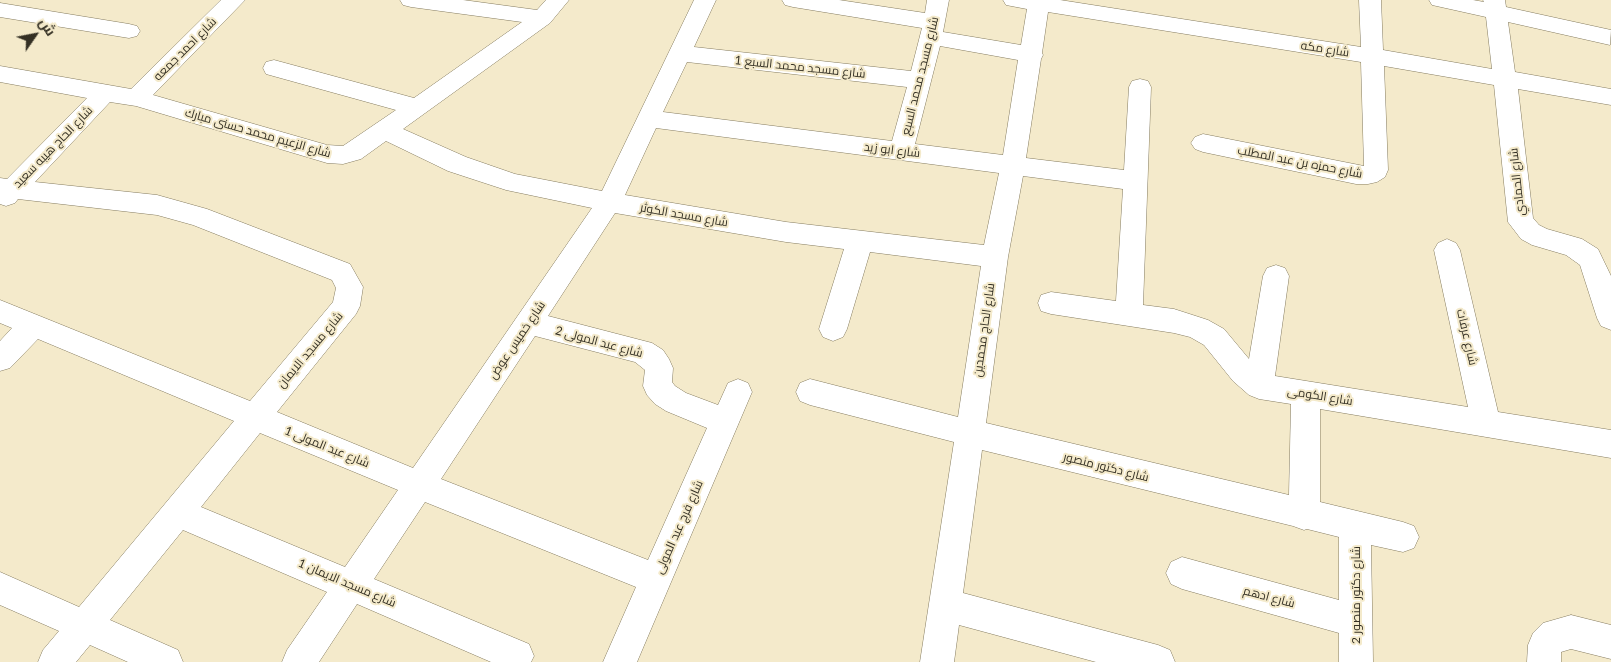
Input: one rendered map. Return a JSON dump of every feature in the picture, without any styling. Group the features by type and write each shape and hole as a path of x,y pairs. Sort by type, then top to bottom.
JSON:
{"street":[{"name":"شارع احمد جمعه","path":"136,98 234,0"},
{"path":"411,0 542,18"},
{"name":"شارع الزعيم محمد حسنى مبارك","path":"0,74 136,98 334,156 352,153 542,18 558,0"},
{"name":"شارع خميس عوض","path":"299,662 609,202 705,0"},
{"path":"793,0 932,30 1032,55"},
{"name":"شارع مسجد محمد السبع","path":"901,152 938,0"},
{"name":"شارع حمزه بن عبد المطلب","path":"1203,143 1356,175 1368,175 1376,170 1370,0"},
{"path":"1440,0 1495,6 1610,37"},
{"name":"شارع مكه","path":"1031,2 1372,56 1611,97"},
{"name":"شارع الحاج محمدين","path":"937,662 995,257 1032,55 1031,2"},
{"name":"شارع الحمادي","path":"1495,6 1521,222 1530,232 1541,238 1573,246 1588,257 1595,267 1611,318"},
{"path":"0,32 19,8 129,30"},
{"name":"شارع مسجد محمد السبع 1","path":"680,53 919,80"},
{"path":"274,68 416,107"},
{"path":"1129,314 1140,87"},
{"name":"شارع الحاج هيبه سعيد","path":"5,193 106,92"},
{"name":"شارع ابو زيد","path":"650,119 1134,181"},
{"name":"شارع مسجد الكوثر","path":"383,130 488,175 515,183 609,202 786,232 995,257"},
{"name":"شارع مسجد الايمان","path":"5,193 157,205 198,216 341,272 350,287 346,306 55,662"},
{"path":"833,329 860,241"},
{"name":"شارع عرفات","path":"1447,250 1486,423"},
{"path":"1259,386 1276,276"},
{"path":"1051,303 1174,321 1198,328 1214,337 1243,372 1259,386"},
{"name":"شارع عبد المولى 1","path":"0,310 254,417 656,579"},
{"name":"شارع عبد المولى 2","path":"528,323 642,352 653,359 659,368 657,386 665,395 725,422"},
{"path":"0,359 34,325"},
{"name":"شارع الكومى","path":"1259,386 1611,444"},
{"name":"شارع فرج عبد المولى","path":"620,662 738,392"},
{"name":"شارع دكتور منصور","path":"810,392 1304,515 1403,537"},
{"path":"1304,515 1306,394"},
{"name":"شارع مسجد الايمان 1","path":"177,512 516,656"},
{"name":"شارع دكتور منصور 2","path":"1355,527 1356,662"},
{"name":"شارع ادهم","path":"1182,573 1356,621"},
{"path":"0,588 166,662"},
{"path":"945,605 1158,662"},
{"path":"1544,662 1545,646 1555,635 1571,632 1611,642"}]}
